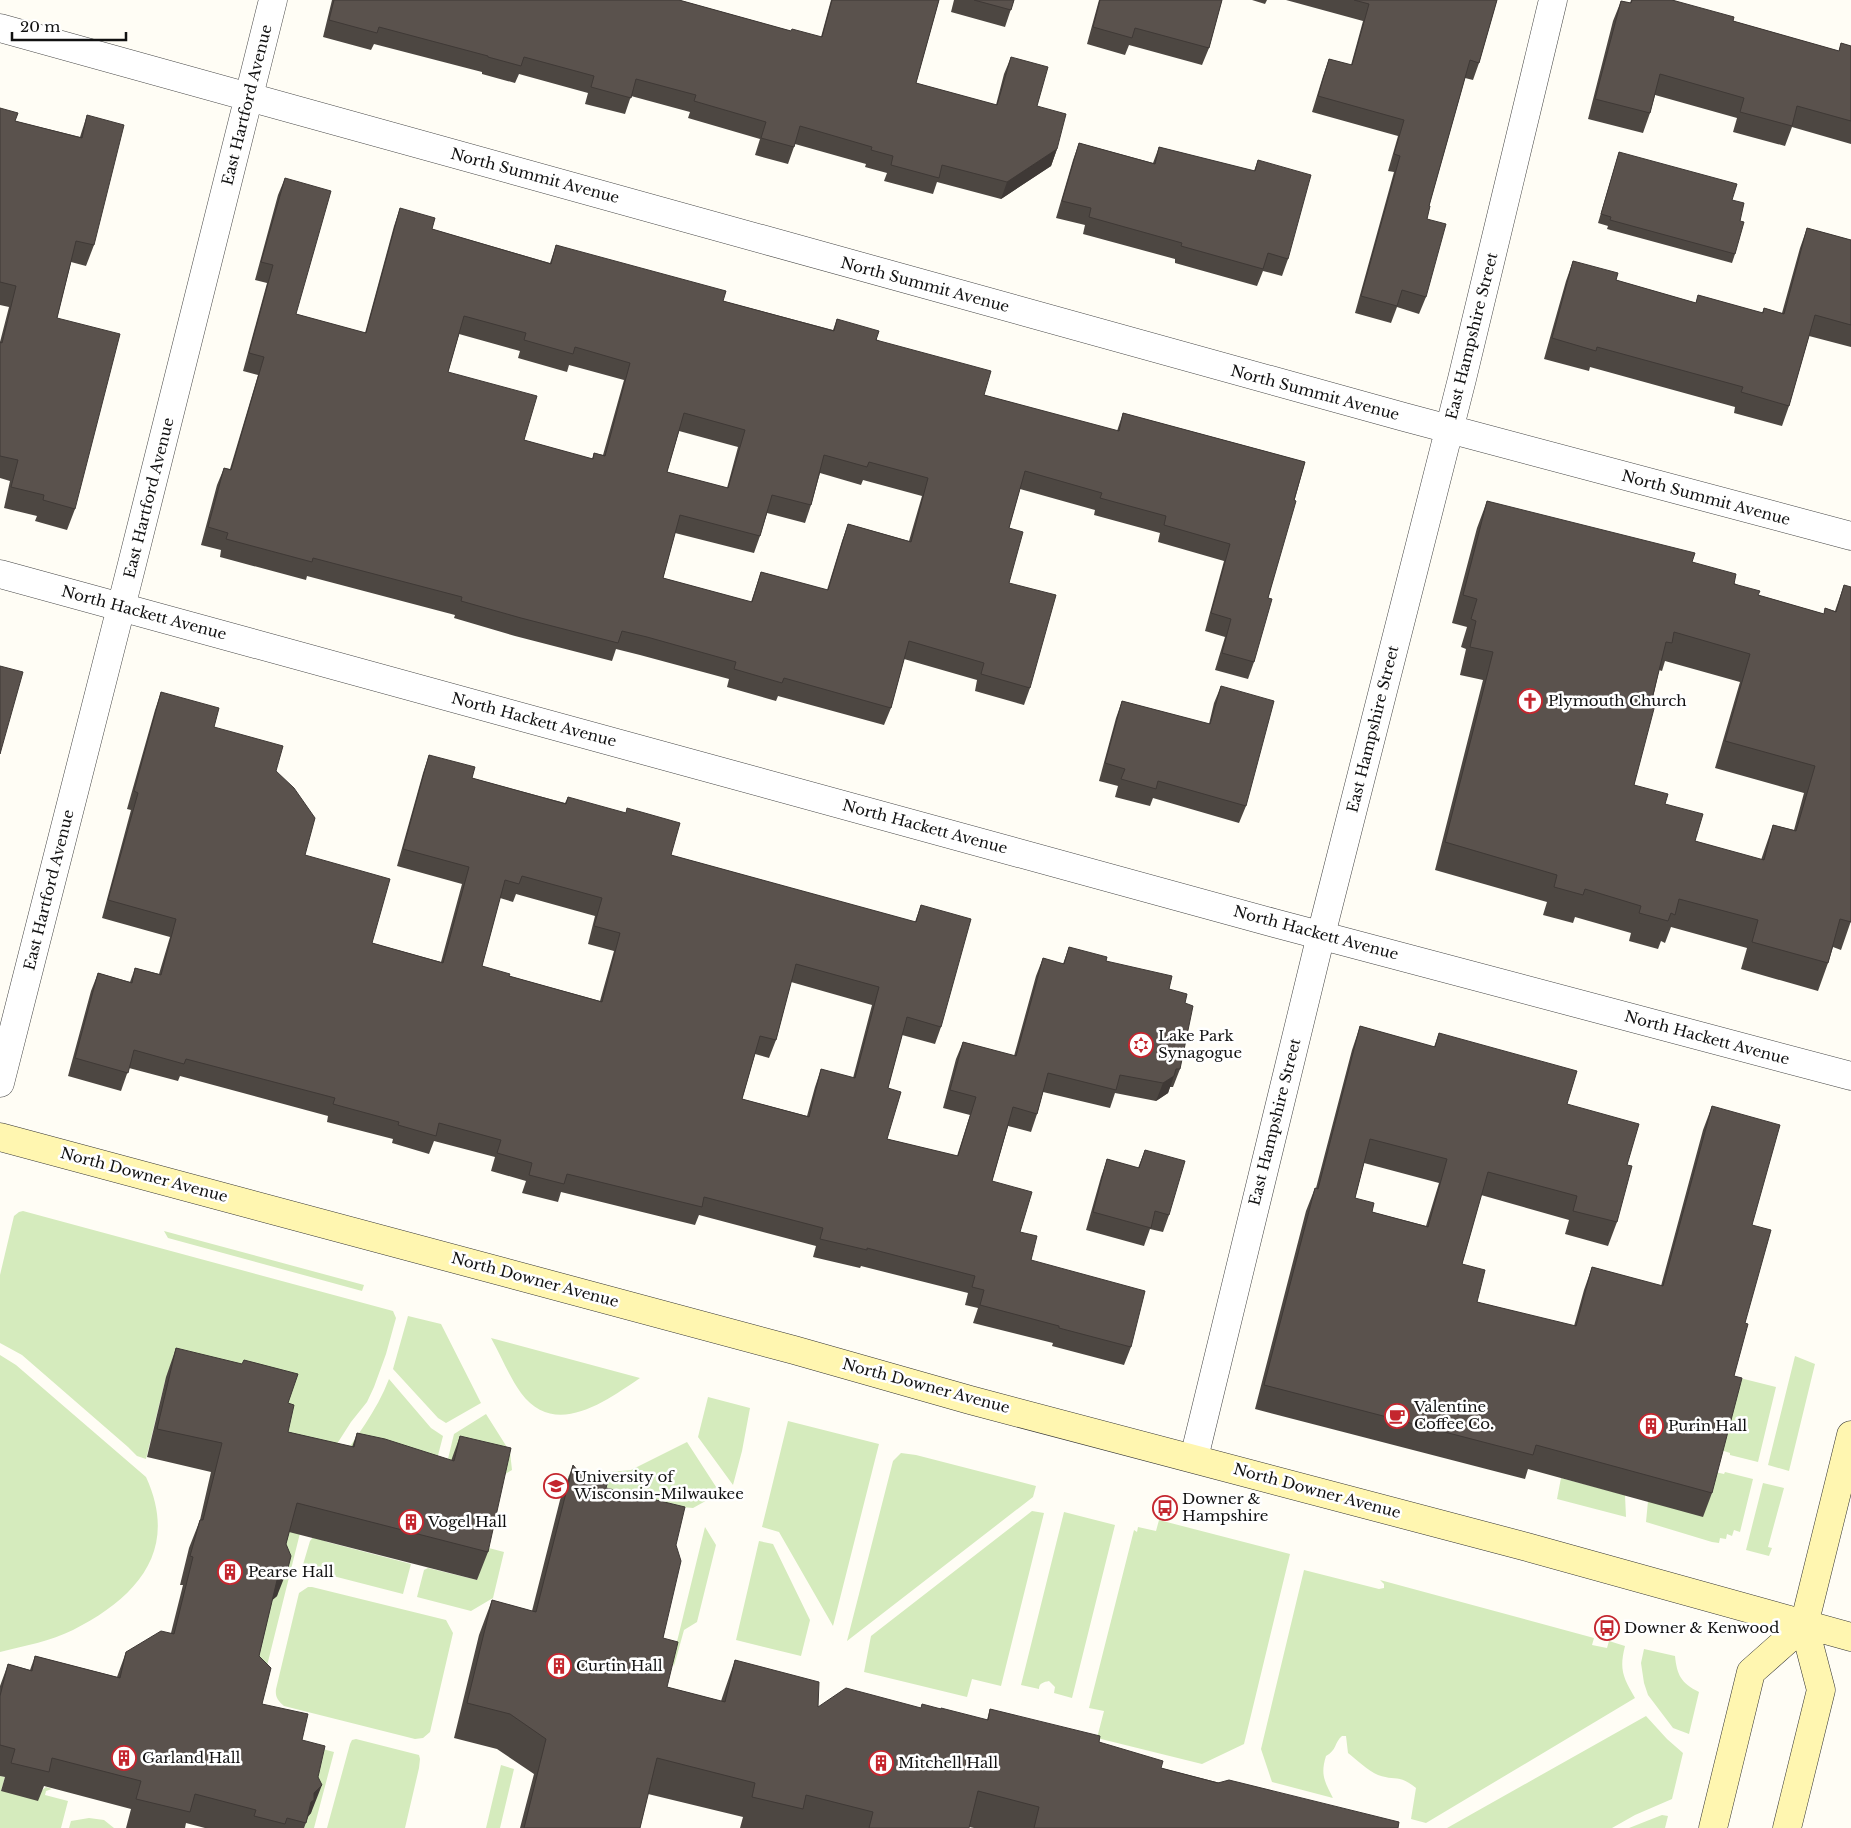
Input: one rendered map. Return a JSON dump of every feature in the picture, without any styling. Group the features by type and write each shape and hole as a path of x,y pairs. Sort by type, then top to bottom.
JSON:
{"street":[{"name":"East Hartford Avenue","path":"0,1083 274,0"},
{"name":"East Hampshire Street","path":"1194,1458 1320,935 1449,430 1553,0"},
{"name":"North Summit Avenue","path":"0,28 1449,430 1851,536"},
{"name":"North Hackett Avenue","path":"0,574 1320,935 1851,1076"},
{"name":"North Downer Avenue","path":"0,1136 794,1350 970,1400 1527,1547 1851,1637"},
{"path":"1787,1828 1821,1690 1804,1625 1851,1435"},
{"path":"1713,1828 1751,1672 1804,1625"}],"green space":[{"path":"23,1211 393,1311 396,1318 374,1387 367,1402 351,1422 319,1472 165,1381 146,1459 137,1456 22,1355 0,1343 0,1275 14,1216"},
{"path":"164,1231 364,1285 362,1291 168,1238"},
{"path":"408,1316 441,1324 481,1403 446,1423 438,1418 393,1369"},
{"path":"491,1338 640,1378 612,1397 596,1405 565,1415 549,1413 534,1407 521,1393"},
{"path":"0,1355 16,1365 146,1477 155,1504 158,1528 154,1549 146,1569 133,1587 116,1603 96,1617 65,1634 0,1652"},
{"path":"1795,1356 1815,1364 1789,1471 1768,1465"},
{"path":"1736,1377 1776,1387 1758,1462 1730,1455 1730,1453 1721,1450"},
{"path":"389,1379 431,1428 443,1436 425,1506 336,1467 372,1413"},
{"path":"708,1397 750,1408 733,1485 698,1437"},
{"path":"486,1414 510,1452 512,1470 500,1477 440,1492 454,1434"},
{"path":"788,1421 879,1444 833,1626 779,1532 762,1527"},
{"path":"687,1442 720,1493 693,1508 648,1504 573,1486 568,1476 631,1470"},
{"path":"901,1453 916,1455 1036,1486 1033,1497 847,1641 893,1461"},
{"path":"1715,1472 1724,1474 1725,1472 1753,1479 1740,1532 1734,1530 1732,1536 1727,1534 1726,1539 1720,1538 1719,1543 1646,1522 1648,1501"},
{"path":"1561,1478 1625,1495 1626,1517 1557,1499"},
{"path":"1763,1483 1784,1488 1768,1547 1772,1548 1769,1556 1746,1550"},
{"path":"292,1510 305,1513 262,1686 247,1688 268,1601 279,1580"},
{"path":"1032,1511 1044,1513 1001,1686 972,1679 967,1697 864,1672 871,1636"},
{"path":"1064,1512 1115,1525 1072,1698 1054,1693 1055,1687 1049,1681 1041,1684 1039,1689 1021,1685"},
{"path":"1159,1520 1290,1554 1244,1744 1202,1764 1097,1738 1104,1711 1089,1708 1134,1530 1137,1532 1138,1527 1156,1531"},
{"path":"705,1527 716,1545 697,1622 684,1630 674,1666 672,1662"},
{"path":"314,1536 327,1542 411,1564 403,1594 302,1568 310,1541"},
{"path":"759,1541 773,1544 810,1620 801,1656 736,1640"},
{"path":"485,1547 504,1552 493,1598 471,1611 417,1597 424,1570 428,1568 477,1580"},
{"path":"1304,1570 1379,1589 1384,1588 1384,1584 1380,1580 1594,1638 1592,1645 1607,1648 1609,1641 1625,1646 1622,1661 1623,1673 1635,1698 1426,1823 1411,1819 1416,1788 1401,1779 1384,1777 1366,1768 1348,1753 1346,1736 1342,1736 1339,1739 1332,1751 1326,1756 1324,1763 1324,1778 1333,1798 1272,1782 1261,1749"},
{"path":"308,1587 446,1620 453,1633 430,1732 423,1738 415,1739 284,1706 279,1701 276,1689 299,1593"},
{"path":"1644,1649 1675,1656 1681,1678 1699,1692 1689,1734 1673,1728 1648,1695 1641,1663"},
{"path":"1646,1716 1683,1753 1672,1799 1635,1815 1612,1828 1447,1828"},
{"path":"356,1739 419,1755 419,1768 405,1828 327,1828 350,1744 352,1740"},
{"path":"292,1741 334,1752 314,1828 303,1828"},
{"path":"501,1765 514,1769 500,1828 486,1828"},
{"path":"0,1776 5,1777 1,1791 40,1792 46,1787 52,1789 46,1791 45,1795 68,1801 61,1828 0,1828"},
{"path":"1662,1815 1668,1816 1665,1828 1629,1828"},
{"path":"89,1818 104,1820 114,1828 69,1828 71,1821"}],"building":[{"path":"334,0 679,0 791,31 792,29 822,37 832,0 939,0 916,83 997,105 1011,57 1048,67 1037,106 1066,114 1057,149 1007,182 942,165 939,178 891,165 893,156 871,150 872,147 800,126 794,147 761,138 766,122 694,101 696,95 636,79 631,98 591,87 594,76 524,57 521,66 379,27 377,33 329,20"},
{"path":"974,0 1014,0 1011,10"},
{"path":"1100,0 1222,0 1209,48 1135,28 1132,38 1093,27"},
{"path":"1354,0 1497,0 1479,63 1470,60 1429,206 1427,219 1446,224 1426,297 1402,290 1397,306 1361,296 1400,156 1394,154 1404,120 1318,96 1329,59 1352,65 1369,4"},
{"path":"1632,0 1672,0 1734,17 1733,21 1839,51 1841,43 1851,46 1851,121 1797,106 1792,126 1740,112 1744,98 1660,74 1650,113 1595,99 1621,1 1631,3"},
{"path":"0,108 18,113 15,121 82,138 87,115 124,125 94,245 76,241 57,318 120,334 75,509 43,500 44,495 11,487 18,460 0,456 0,342 2,343 16,286 0,282"},
{"path":"1079,143 1155,164 1159,147 1255,171 1258,160 1311,175 1288,259 1268,253 1263,269 1181,246 1182,243 1089,217 1091,208 1062,201"},
{"path":"1619,152 1737,184 1732,200 1744,203 1740,221 1744,222 1735,254 1610,220 1611,217 1601,214"},
{"path":"285,178 331,191 296,314 366,333 400,208 435,218 432,229 551,264 556,245 726,291 723,301 834,331 837,319 879,331 876,340 991,371 984,395 1119,431 1123,413 1305,462 1294,500 1296,501 1268,598 1272,599 1254,662 1222,653 1231,619 1211,613 1230,544 1164,525 1166,516 1100,498 1102,493 1025,471 1009,528 1023,532 1009,583 1056,595 1030,688 981,674 984,663 909,641 891,708 784,678 782,683 734,669 736,662 647,637 622,631 618,643 461,601 462,597 313,558 312,562 226,539 228,533 208,527 224,468 231,470 264,357 249,353 273,265 261,262","holes":["464,316 526,333 524,340 573,354 575,347 630,363 605,456 594,453 593,459 524,440 537,396 448,372","684,413 745,430 728,488 667,472","824,455 867,467 869,462 928,478 911,542 848,524 828,590 761,572 752,602 663,578 680,515 760,536 772,495 811,505"]},
{"path":"1807,228 1851,240 1851,325 1815,315 1789,406 1741,392 1743,387 1597,347 1596,351 1552,338 1573,261 1618,273 1616,280 1696,303 1698,295 1763,313 1764,308 1784,314"},
{"path":"1487,501 1695,553 1692,562 1736,574 1734,584 1760,591 1758,595 1824,614 1825,608 1836,612 1844,585 1851,587 1851,922 1840,919 1828,963 1752,942 1758,920 1679,899 1675,915 1671,913 1668,921 1639,913 1641,906 1585,889 1583,895 1554,887 1557,875 1445,842 1493,652 1470,647 1476,621 1471,619 1477,599 1463,595","holes":["1674,632 1750,654 1725,741 1815,766 1796,831 1773,825 1764,860 1695,841 1703,814 1665,804 1668,794 1634,785 1656,701 1652,699 1666,642 1672,643"]},
{"path":"0,666 23,672 0,754"},
{"path":"1221,686 1274,701 1246,806 1158,781 1156,789 1121,779 1125,769 1105,763 1122,701 1210,724"},
{"path":"161,692 219,708 214,727 283,746 276,771 294,788 315,818 305,855 390,879 372,943 443,963 469,867 403,849 429,755 475,767 472,778 566,804 568,797 626,813 627,808 680,823 671,855 916,922 921,905 971,919 941,1027 907,1017 888,1088 901,1092 887,1139 958,1156 976,1097 950,1090 963,1042 1016,1056 1043,958 1064,964 1069,947 1107,957 1106,961 1172,976 1169,989 1187,994 1185,1003 1193,1006 1180,1069 1176,1069 1174,1076 1163,1083 1120,1075 1116,1090 1048,1073 1037,1114 1013,1107 992,1181 1032,1192 1020,1232 1037,1236 1031,1260 1145,1291 1131,1347 980,1305 984,1290 972,1287 975,1276 867,1248 867,1250 820,1239 823,1228 704,1197 702,1207 567,1174 564,1184 529,1175 532,1163 497,1153 501,1140 439,1123 436,1136 398,1125 399,1122 333,1104 335,1098 186,1059 184,1064 134,1050 128,1073 75,1058 98,973 132,983 135,968 161,975 176,919 108,900 138,793 134,791","holes":["522,876 602,898 594,926 620,933 602,1002 509,976 510,974 482,966 505,880 519,884","796,964 879,987 855,1078 821,1069 809,1117 742,1099 760,1036 776,1040"]},
{"path":"1360,1026 1435,1047 1439,1033 1577,1071 1567,1104 1639,1124 1627,1165 1632,1166 1617,1222 1573,1211 1577,1196 1488,1172 1462,1264 1485,1270 1477,1302 1576,1326 1592,1267 1663,1286 1712,1106 1780,1125 1752,1225 1771,1230 1745,1323 1748,1324 1734,1376 1742,1378 1712,1493 1536,1445 1533,1455 1264,1385 1315,1188 1318,1189","holes":["1370,1139 1447,1159 1428,1227 1372,1212 1374,1203 1355,1198"]},
{"path":"1145,1150 1185,1161 1169,1215 1155,1211 1151,1228 1093,1212 1107,1159 1139,1168"},
{"path":"176,1348 242,1364 244,1360 298,1374 288,1403 294,1405 288,1432 354,1447 357,1433 385,1439 454,1461 460,1436 511,1448 488,1552 297,1503 286,1544 291,1556 288,1568 278,1576 259,1656 271,1668 262,1704 308,1714 302,1740 325,1746 318,1777 322,1785 314,1793 314,1800 311,1802 306,1823 287,1818 285,1824 254,1816 256,1810 195,1794 190,1812 136,1799 141,1781 52,1758 49,1772 11,1763 15,1749 0,1745 0,1696 8,1664 32,1671 35,1656 120,1678 126,1652 161,1631 174,1634 193,1557 190,1556 200,1520 203,1520 222,1443 157,1429"},
{"path":"573,1465 586,1481 610,1474 606,1488 685,1507 676,1545 681,1561 663,1638 678,1642 667,1687 725,1702 735,1660 819,1682 818,1707 846,1688 921,1708 922,1704 988,1720 990,1709 1100,1736 1099,1742 1163,1761 1161,1768 1218,1783 1229,1780 1399,1822 1398,1828 1034,1828 1039,1807 978,1791 969,1828 869,1828 873,1812 806,1795 803,1809 752,1797 755,1783 657,1758 640,1828 524,1828 546,1739 510,1714 467,1703 492,1600 536,1612"}],"place":[{"name":"Plymouth Church","path":"1530,701"},
{"name":"Lake Park Synagogue","path":"1141,1045"},
{"name":"Valentine Coffee Co.","path":"1397,1416"},
{"name":"Purin Hall","path":"1651,1426"},
{"name":"University of Wisconsin-Milwaukee","path":"556,1486"},
{"name":"Downer & Hampshire","path":"1165,1508"},
{"name":"Vogel Hall","path":"411,1522"},
{"name":"Pearse Hall","path":"230,1572"},
{"name":"Downer & Kenwood","path":"1607,1628"},
{"name":"Curtin Hall","path":"559,1666"},
{"name":"Garland Hall","path":"124,1758"},
{"name":"Mitchell Hall","path":"881,1763"}]}
